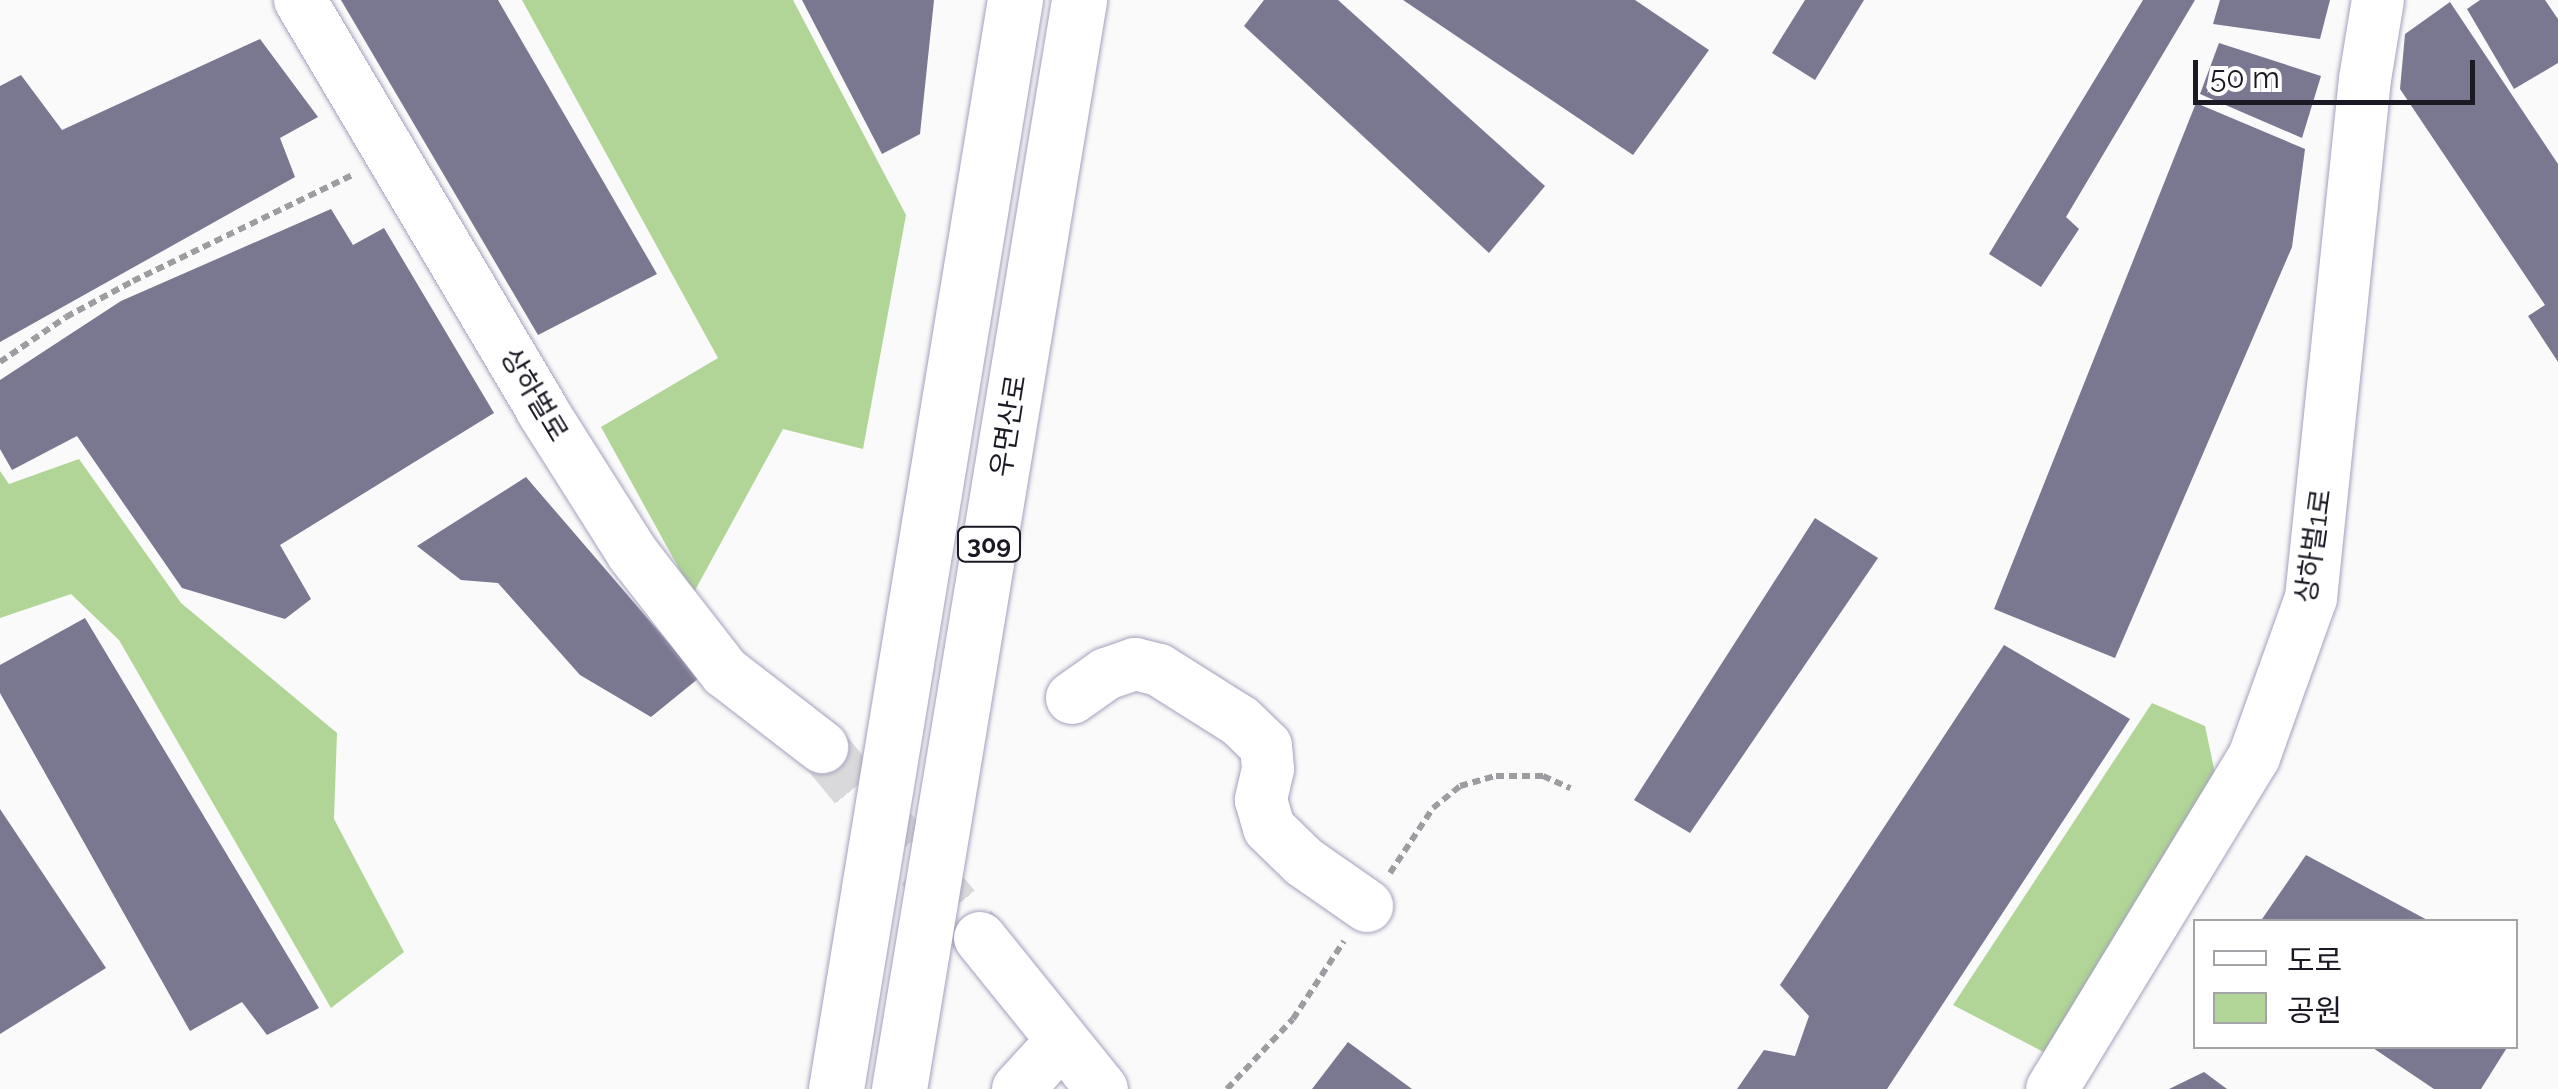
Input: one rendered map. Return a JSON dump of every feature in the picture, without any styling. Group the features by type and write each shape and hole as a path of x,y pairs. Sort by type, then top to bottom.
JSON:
{"highway":[{"name":"309","path":"836,1089 1015,0"},
{"name":"우면산로","path":"899,1089 1079,0"},
{"path":"814,1089 872,868"}],"street":[{"name":"상하벌로","path":"300,0 633,554 725,672 822,747"},
{"name":"상하벌1로","path":"2052,1089 2254,757 2311,598 2365,79 2378,0"},
{"path":"1072,698 1106,674 1135,664 1158,670 1240,721 1266,746 1268,769 1261,800 1269,828 1304,862 1368,906"},
{"path":"980,938 1060,1043 1102,1089"},
{"path":"1018,1089 1060,1043"}],"path":[{"path":"0,362 66,317 132,281 391,156"}],"green space":[{"path":"522,0 793,0 906,215 863,449 783,429 693,594 601,427 718,358"},
{"path":"79,459 181,603 337,733 334,819 404,952 331,1008 119,640 71,594 0,618 0,471 9,484"},
{"path":"2152,703 2205,726 2217,783 2053,1057 1953,1005"}],"building":[{"path":"341,0 498,0 657,274 538,335"},
{"path":"802,0 934,0 920,134 882,154"},
{"path":"1264,0 1338,0 1545,186 1489,253 1244,26"},
{"path":"1403,0 1635,0 1709,50 1633,155"},
{"path":"1805,0 1864,0 1815,80 1772,53"},
{"path":"2143,0 2195,0 2066,217 2079,229 2041,287 1989,254"},
{"path":"2220,0 2330,0 2320,39 2213,24"},
{"path":"2480,0 2545,0 2558,19 2558,63 2514,89 2467,9"},
{"path":"2450,2 2558,164 2558,362 2528,316 2545,305 2400,89 2405,34"},
{"path":"260,39 318,117 280,138 295,177 0,342 0,86 21,75 62,130"},
{"path":"2219,43 2321,76 2302,138 2200,94"},
{"path":"2196,103 2305,149 2292,247 2115,658 1994,609"},
{"path":"331,209 353,245 384,228 494,413 280,545 311,599 285,619 182,588 77,436 12,470 0,449 0,380 121,301"},
{"path":"526,477 699,678 651,717 580,675 498,583 461,580 417,546"},
{"path":"1815,518 1878,558 1690,833 1634,800"},
{"path":"85,618 319,1008 267,1035 242,1002 190,1031 0,693 0,665"},
{"path":"2004,645 2130,719 1887,1089 1737,1089 1764,1050 1795,1056 1809,1016 1780,985"},
{"path":"0,809 106,968 0,1034"},
{"path":"2306,855 2425,919 2262,919"},
{"path":"1348,1042 1412,1089 1312,1089"},
{"path":"2374,1049 2506,1049 2481,1089 2434,1089"},
{"path":"2204,1072 2227,1089 2169,1089"}],"tunnel":[{"path":"822,747 980,938"}]}
